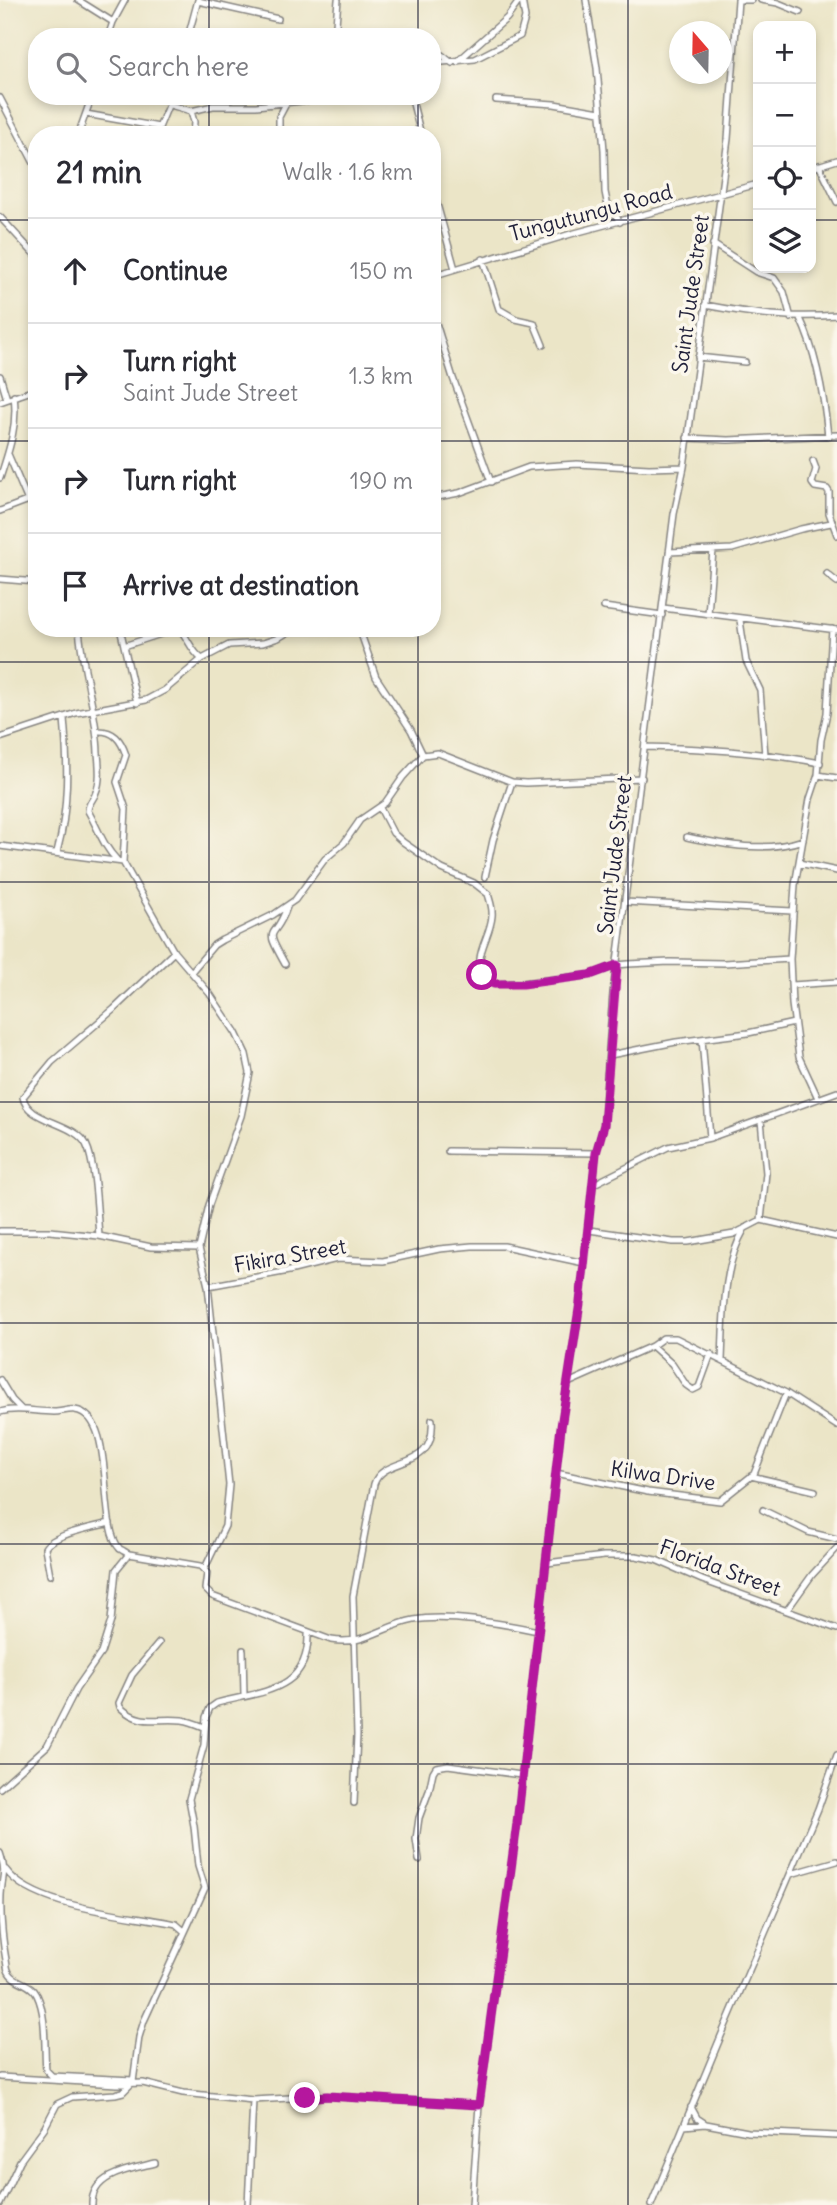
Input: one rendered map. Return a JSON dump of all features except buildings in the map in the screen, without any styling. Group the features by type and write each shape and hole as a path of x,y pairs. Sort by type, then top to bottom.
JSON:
{"street":[{"path":"78,0 113,22"},
{"path":"111,28 125,0"},
{"path":"190,28 198,0 278,19"},
{"path":"336,28 338,0"},
{"path":"455,62 507,18 521,0"},
{"path":"441,63 485,55 520,36 525,19 521,0"},
{"path":"586,0 597,68 605,192 607,202 620,222"},
{"path":"738,0 751,0"},
{"name":"Saint Jude Street","path":"472,2205 479,2105 517,1824 556,1473 589,1230 596,1153 604,1125 617,965 674,514 684,467 728,139 738,0"},
{"path":"761,0 778,3 800,12"},
{"path":"441,55 455,62"},
{"path":"0,98 28,152"},
{"path":"496,100 554,104 600,112"},
{"path":"81,126 89,105"},
{"path":"160,126 170,105 191,111 213,106 264,105"},
{"path":"279,126 279,117 285,105"},
{"path":"413,105 419,126"},
{"path":"191,111 194,126"},
{"path":"86,114 153,126"},
{"path":"816,166 837,160"},
{"path":"819,165 837,202"},
{"name":"Tungutungu Road","path":"441,273 753,185"},
{"path":"0,216 28,247"},
{"path":"441,218 455,268"},
{"path":"713,244 756,272 774,278 784,292 792,317"},
{"path":"483,259 499,309 516,319 534,323 543,345"},
{"path":"705,305 766,316 800,318 837,315"},
{"path":"800,318 808,333 819,376 828,436"},
{"path":"441,339 491,482"},
{"path":"698,357 745,362"},
{"path":"0,376 7,399"},
{"path":"0,402 28,393"},
{"path":"0,478 15,420 14,396"},
{"path":"687,438 728,440 837,435"},
{"path":"0,511 28,501 8,454"},
{"path":"813,461 816,469 812,483 815,487 827,489 829,492 831,523 836,533"},
{"path":"441,496 459,493 520,470 547,464 684,467"},
{"path":"669,552 732,549 831,523"},
{"path":"708,614 713,550"},
{"path":"827,574 837,582"},
{"path":"0,579 28,581"},
{"path":"604,607 708,614 835,630 820,763 810,799 792,911 790,959 799,1057 818,1098"},
{"path":"740,620 746,661 760,690 765,755"},
{"path":"80,637 97,731 97,789 89,803 88,811 106,847 120,861 174,952 192,971 236,1033 246,1054 250,1073 241,1116 209,1205 199,1248 208,1286 229,1485 225,1525 205,1568 205,1589 208,1594 331,1640 353,1642 416,1619 463,1621 538,1631"},
{"path":"122,637 137,703"},
{"path":"124,646 152,637"},
{"path":"186,637 195,654 202,659"},
{"path":"0,738 94,709 137,703 165,690 202,659 229,645 263,643 280,637"},
{"path":"362,637 376,677 411,730 423,755"},
{"path":"57,852 65,813 67,742 64,718"},
{"path":"97,731 109,731 117,737 126,755 117,782 126,809 120,861"},
{"path":"645,747 765,755 820,763"},
{"path":"285,964 271,936 287,907 325,859 344,844 360,820 380,808 423,755 438,753 512,782 642,778"},
{"path":"818,775 837,778"},
{"path":"485,877 492,840 512,782"},
{"path":"380,808 393,832 403,842 442,869 474,883 488,894 492,918 480,952 479,964 486,980 494,984 523,984 590,975 617,965 790,959"},
{"path":"687,836 725,845 774,847 803,840"},
{"path":"0,846 120,861"},
{"path":"799,863 837,871"},
{"path":"625,902 792,911"},
{"path":"192,971 214,945 287,907"},
{"path":"99,1237 86,1143 72,1131 33,1111 25,1104 23,1097 51,1062 114,1009 174,952"},
{"path":"792,985 837,982"},
{"path":"610,1055 794,1023"},
{"path":"702,1039 710,1138"},
{"path":"594,1184 668,1147 710,1138 837,1092"},
{"path":"761,1120 766,1173 761,1220"},
{"path":"448,1151 596,1153"},
{"path":"589,1230 688,1242 734,1234 761,1220 837,1237"},
{"path":"722,1360 727,1284 733,1254 745,1228"},
{"path":"0,1231 50,1231 151,1247 199,1248"},
{"name":"Fikira Street","path":"208,1286 337,1259 383,1261 439,1249 489,1245 584,1264"},
{"path":"568,1383 652,1346 663,1338 676,1338 786,1393 837,1426"},
{"path":"652,1346 672,1364 686,1385 693,1390 699,1387 711,1354"},
{"path":"0,1380 21,1409"},
{"name":"Kilwa Drive","path":"556,1473 605,1485 715,1501 725,1500 756,1469 786,1393"},
{"path":"0,1412 21,1409 53,1412 76,1410 90,1419 104,1459 110,1523 120,1549 129,1554 205,1568"},
{"path":"354,1803 357,1735 353,1596 377,1476 420,1454 428,1446 433,1434 432,1420"},
{"path":"751,1476 815,1491"},
{"path":"763,1510 801,1530 837,1539"},
{"path":"50,1575 45,1548 48,1542 70,1533 110,1523"},
{"path":"787,1610 812,1575 837,1548"},
{"path":"0,1787 47,1746 76,1689 101,1653 111,1621 116,1570 129,1554"},
{"name":"Florida Street","path":"547,1563 604,1556 636,1556 656,1560 702,1580 837,1629"},
{"path":"0,2204 20,2161 45,2127 57,2104 72,2097 116,2094 133,2081 144,2021 205,1888 198,1866 189,1799 204,1745 204,1727 210,1709 217,1703 269,1691 289,1682 301,1669 308,1648 308,1632"},
{"path":"159,1643 132,1675 119,1703 120,1707 138,1719 181,1720 204,1727"},
{"path":"243,1650 244,1696"},
{"path":"652,2205 818,1810 837,1755"},
{"path":"419,1860 416,1839 419,1818 436,1767 448,1765 521,1775"},
{"path":"0,1853 6,1870 22,1887 51,1899 88,1909 172,1923 184,1931"},
{"path":"790,1874 837,1861"},
{"path":"6,1870 1,1895 7,1967 13,1978 29,1986 37,1995 42,2015 48,2074 133,2081 183,2093 253,2100 327,2096 479,2105"},
{"path":"0,2077 117,2084 133,2081"},
{"path":"248,2205 253,2100"},
{"path":"691,2107 697,2118 706,2124"},
{"path":"684,2126 706,2124 748,2132 837,2136"},
{"path":"92,2205 92,2193 105,2180 124,2171 155,2163"}],"route":[{"path":"305,2098 327,2096 479,2105 517,1824 561,1427 580,1303 596,1153 604,1125 617,965 590,975 523,984 494,984 482,975"}]}
